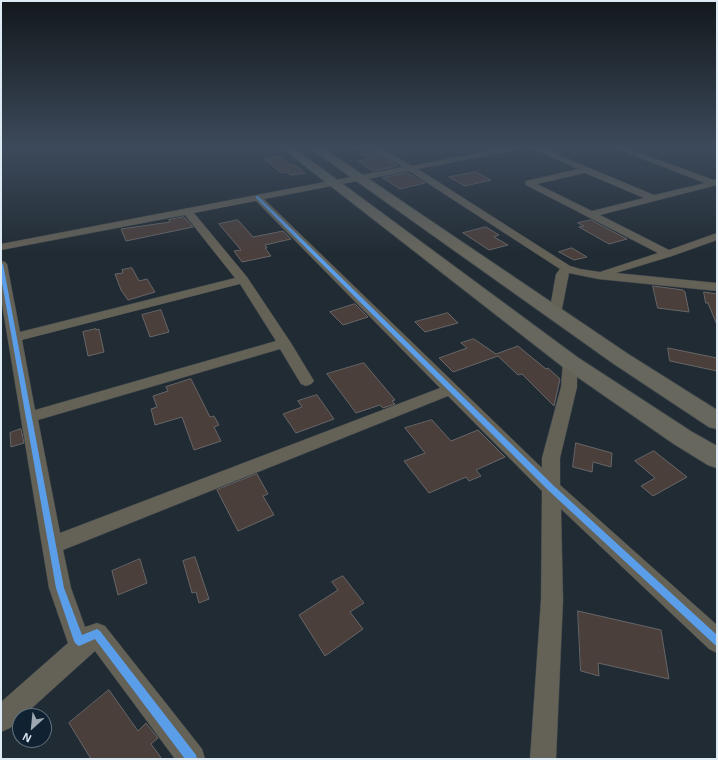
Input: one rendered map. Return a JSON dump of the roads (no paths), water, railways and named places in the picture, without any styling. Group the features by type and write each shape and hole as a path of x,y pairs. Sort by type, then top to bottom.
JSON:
{"highway":[{"path":"334,183 570,362 683,438 717,458"},
{"path":"367,183 621,360 717,421"}],"street":[{"path":"1,247 330,183"},
{"path":"435,183 566,268 578,272 598,275 717,287"},
{"path":"530,183 593,214 668,254"},
{"path":"618,183 652,198"},
{"path":"593,214 714,183"},
{"path":"257,197 551,488 717,641"},
{"path":"187,211 243,280 284,343 306,381"},
{"path":"598,275 668,254 717,236"},
{"path":"1,264 60,588 79,641 97,634"},
{"path":"555,314 562,274 566,268"},
{"path":"14,338 243,280"},
{"path":"29,417 284,343"},
{"path":"543,759 552,600 551,458 569,387 570,362"},
{"path":"52,545 451,389"},
{"path":"1,719 97,634"},
{"path":"97,634 192,759"}]}
